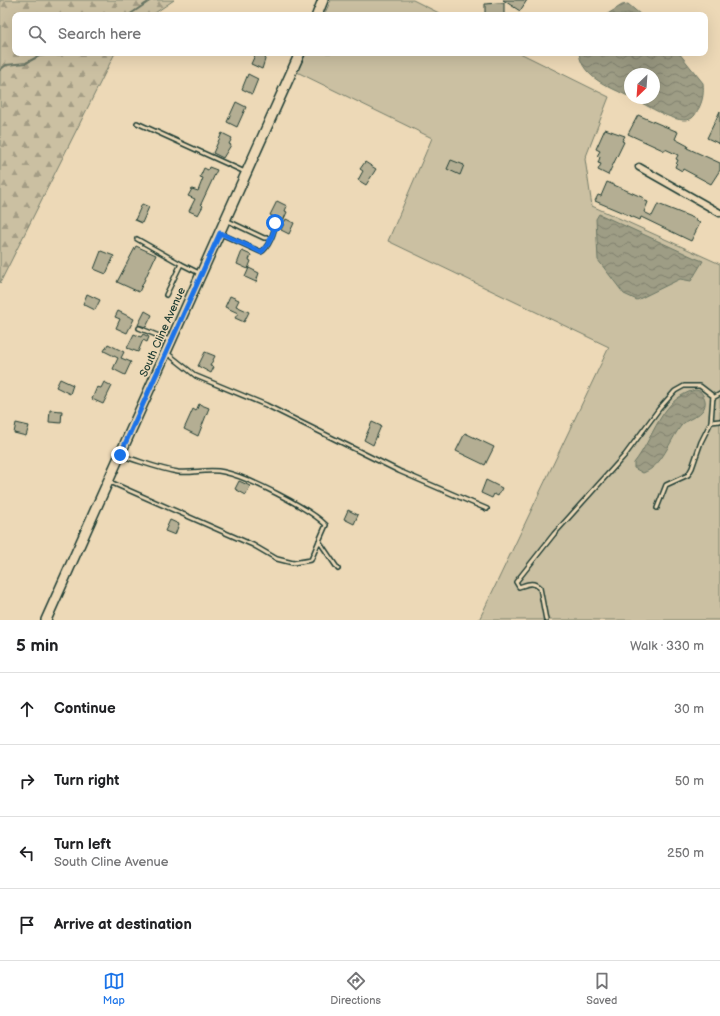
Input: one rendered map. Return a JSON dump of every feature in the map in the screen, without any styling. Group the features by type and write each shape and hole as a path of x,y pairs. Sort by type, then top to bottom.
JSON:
{"street":[{"path":"318,12 323,0"},
{"name":"South Cline Avenue","path":"46,620 299,56"},
{"path":"639,167 719,210"}],"lane":[{"path":"137,123 247,172"},
{"path":"226,220 264,238 270,238"},
{"path":"220,233 261,252 265,250 275,228 275,223"},
{"path":"137,239 201,274"},
{"path":"166,295 181,264"},
{"path":"139,328 171,341"},
{"path":"166,352 196,376 266,404 399,471 487,509"},
{"path":"546,620 540,588 532,583 526,583 519,587 516,582 521,574 554,534 625,455 674,391 684,386 700,386 713,398"},
{"path":"713,398 720,394"},
{"path":"657,508 666,485 688,475 692,468 701,442 711,422 713,398"},
{"path":"711,422 720,421"},
{"path":"108,482 253,545 277,559 293,563 311,560 326,525 317,516 248,480 223,472 210,470 178,472 120,455"},
{"path":"319,541 338,569"}],"green space":[{"path":"0,0 174,0 156,12 12,12 12,56 114,56 0,283"},
{"path":"331,0 413,0 437,12 325,12"},
{"path":"305,56 526,56 609,97 585,159 592,206 720,264 720,620 479,620 609,347 388,241 432,138 297,72"}],"water":[{"path":"628,4 637,12 611,12 622,5"},
{"path":"580,56 681,56 703,83 703,96 696,113 692,118 687,120 679,120 662,114 643,104 660,104 660,68 624,68 624,94 598,81 585,69"},
{"path":"599,214 703,261 691,281 680,279 637,300 624,294 598,260 596,219"},
{"path":"695,390 700,391 705,399 705,405 702,411 681,426 656,465 643,473 634,468 634,463 666,410 683,394"}],"building":[{"path":"503,0 527,0 520,11"},
{"path":"504,3 504,12 485,12 485,4"},
{"path":"255,56 266,56 262,69 251,64"},
{"path":"248,74 258,79 252,94 242,89"},
{"path":"236,102 246,107 237,127 227,122"},
{"path":"720,111 720,144 707,138"},
{"path":"638,115 678,132 675,139 688,146 687,148 720,163 720,170 711,184 683,169 682,171 675,167 678,160 676,159 678,155 665,149 665,151 628,134"},
{"path":"605,129 625,136 622,141 624,142 608,175 598,170 601,164 598,163 600,157 597,156 600,151 596,149"},
{"path":"222,133 232,138 229,144 231,145 223,158 213,153"},
{"path":"451,160 464,165 460,175 447,169"},
{"path":"365,162 376,169 366,185 358,180 363,171 360,169"},
{"path":"209,167 217,170 201,204 203,206 198,215 189,211 195,199 188,196 192,189 198,191 203,178 200,177 204,168 208,170"},
{"path":"607,182 644,198 643,200 648,202 644,212 652,216 658,204 696,219 695,220 700,223 691,241 641,217 640,220 595,201 598,195 601,196"},
{"path":"277,201 287,206 285,211 287,212 283,221 270,215"},
{"path":"142,204 149,207 142,223 135,220"},
{"path":"286,219 294,223 289,234 281,230"},
{"path":"136,246 156,255 139,292 117,282"},
{"path":"101,251 114,256 106,274 94,269"},
{"path":"242,251 251,255 249,260 251,261 248,269 237,264"},
{"path":"249,268 259,273 256,282 245,277"},
{"path":"87,294 100,300 95,310 83,304"},
{"path":"230,296 239,300 236,306 249,312 244,322 235,318 238,313 225,307"},
{"path":"118,311 134,319 127,333 116,328 120,319 115,317"},
{"path":"145,311 152,315 146,327 138,325"},
{"path":"134,334 141,337 143,334 149,337 147,342 143,340 138,352 127,348"},
{"path":"108,344 124,352 121,358 131,362 125,375 113,369 118,358 104,351"},
{"path":"205,352 215,356 210,366 214,367 211,373 198,366"},
{"path":"60,379 73,385 70,394 56,387"},
{"path":"104,382 112,386 103,404 92,399 97,387 101,388"},
{"path":"199,404 209,408 198,436 184,429 193,409 196,411"},
{"path":"50,410 62,411 61,423 49,422"},
{"path":"372,422 381,426 373,445 364,440"},
{"path":"16,423 29,426 26,436 14,433"},
{"path":"465,433 494,447 485,465 456,451"},
{"path":"486,480 502,488 498,496 494,494 492,498 481,493"},
{"path":"239,481 250,486 246,495 235,489"},
{"path":"348,510 358,515 354,524 344,519"},
{"path":"170,520 179,524 175,535 165,531"}],"waterway":[{"path":"133,12 151,0"},
{"path":"0,70 6,65 26,63 39,56"}],"route":[{"path":"120,455 220,233 261,252 265,250 275,228 275,223"}]}
